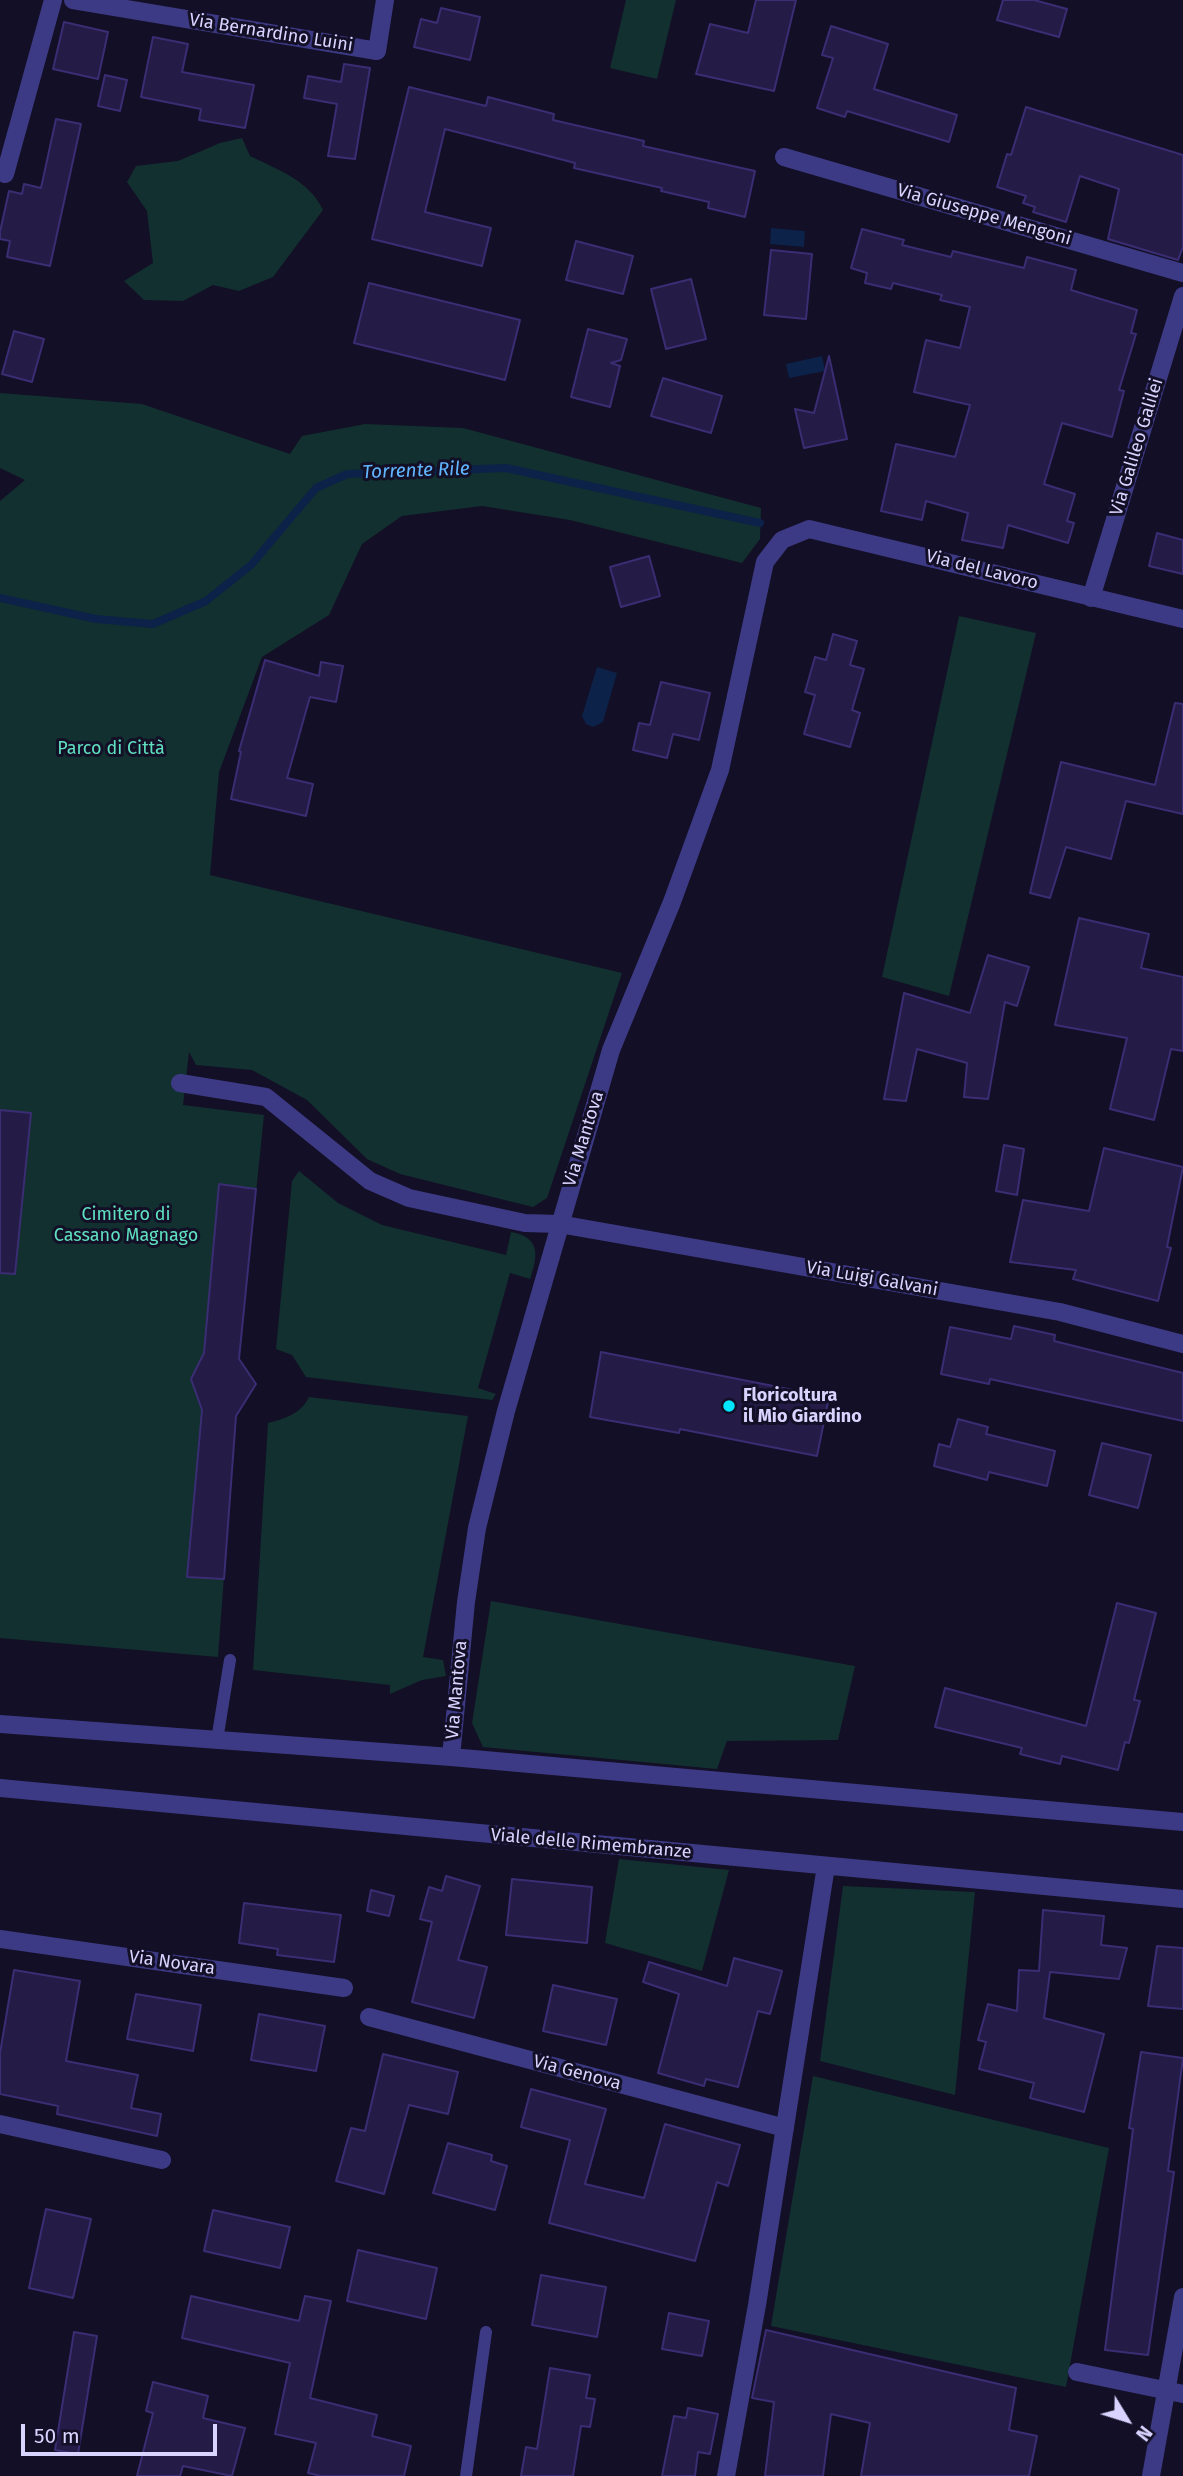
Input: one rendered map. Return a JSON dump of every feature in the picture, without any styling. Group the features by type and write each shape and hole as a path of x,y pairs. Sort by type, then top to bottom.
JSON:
{"street":[{"path":"5,174 53,0"},
{"name":"Via Bernardino Luini","path":"73,0 377,51 385,0"},
{"name":"Via Giuseppe Mengoni","path":"784,157 1183,272"},
{"name":"Via Galileo Galilei","path":"1091,598 1183,296"},
{"name":"Via del Lavoro","path":"782,540 809,529 1183,619"},
{"name":"Via Mantova","path":"451,1757 466,1602 477,1528 506,1411 611,1050 673,902 720,770 765,562 782,540"},
{"name":"Via Luigi Galvani","path":"180,1083 266,1097 370,1181 398,1194 434,1205 525,1223 559,1224 1060,1312 1183,1344"},
{"path":"0,1724 451,1757 832,1793 1183,1822"},
{"name":"Viale delle Rimembranze","path":"0,1788 1183,1899"},
{"path":"726,2476 785,2128 825,1866"},
{"name":"Via Novara","path":"0,1939 344,1988"},
{"name":"Via Genova","path":"369,2017 785,2128"},
{"path":"0,2124 162,2161"},
{"path":"1152,2476 1176,2392 1183,2297"},
{"path":"1077,2372 1176,2392"}],"lane":[{"path":"217,1740 230,1660"},
{"path":"466,2476 486,2332"}],"green space":[{"path":"626,0 676,0 657,79 610,68"},
{"path":"242,138 250,156 301,183 323,210 273,277 239,291 213,285 183,301 144,300 124,281 153,263 147,211 127,182 136,166 178,161 220,143"},
{"path":"0,393 142,404 290,454 302,436 365,424 463,428 761,508 760,539 742,563 570,520 482,506 402,516 362,544 329,615 262,657 219,772 210,875 622,973 547,1198 533,1207 400,1174 367,1159 307,1100 252,1070 196,1065 189,1052 183,1105 264,1115 239,1359 256,1384 236,1416 218,1657 0,1638 0,501 25,480 0,468"},
{"path":"959,616 1036,633 949,996 882,977"},
{"path":"299,1171 338,1203 382,1225 506,1255 511,1232 528,1238 535,1249 535,1263 530,1279 510,1273 478,1388 496,1394 492,1400 306,1377 292,1355 276,1349 292,1181"},
{"path":"309,1397 468,1416 423,1657 443,1660 446,1676 422,1680 390,1694 390,1685 253,1670 268,1423 297,1412"},
{"path":"491,1601 855,1666 838,1740 727,1741 717,1769 483,1747 472,1723"},
{"path":"619,1859 729,1870 702,1971 605,1943"},
{"path":"843,1886 975,1892 955,2095 820,2061"},
{"path":"813,2076 1109,2148 1066,2387 771,2326"}],"water":[{"path":"771,228 805,231 804,247 770,244"},
{"path":"822,356 825,371 789,378 786,364"},
{"path":"597,667 617,673 603,722 593,727 586,724 582,716"}],"building":[{"path":"756,0 796,0 774,91 696,74 710,24 748,33"},
{"path":"1003,0 1034,0 1067,9 1059,37 997,20"},
{"path":"441,8 480,17 470,60 414,47 421,19 437,23"},
{"path":"64,22 108,32 98,79 53,69"},
{"path":"831,26 888,44 874,89 957,115 949,142 847,111 845,117 817,108 833,58 822,55"},
{"path":"153,37 188,44 182,72 254,85 245,128 199,120 201,109 141,97"},
{"path":"344,64 370,68 355,159 328,156 337,104 304,98 308,76 341,82"},
{"path":"105,75 127,80 120,111 98,106"},
{"path":"409,87 486,106 488,97 554,114 553,120 644,141 643,146 755,171 745,217 708,208 709,202 661,191 662,188 574,168 575,163 445,129 425,212 491,228 482,266 372,239"},
{"path":"1026,107 1183,155 1183,247 1178,260 1108,239 1119,189 1080,176 1066,222 1033,212 1035,207 1023,203 1026,196 997,187 1007,154 1011,155"},
{"path":"56,119 81,124 50,266 7,257 10,241 0,239 0,232 9,191 22,194 24,184 41,188"},
{"path":"862,229 904,240 902,245 951,257 953,251 1024,268 1027,257 1076,270 1071,290 1137,310 1131,333 1136,334 1119,390 1124,391 1112,437 1062,423 1044,484 1075,494 1067,521 1074,523 1068,543 1008,525 1003,548 962,540 968,513 926,501 922,520 881,511 896,444 955,457 970,405 914,392 926,340 960,348 970,307 940,300 942,295 893,283 891,289 865,283 867,273 851,268"},
{"path":"576,241 633,256 623,294 566,280"},
{"path":"771,250 812,254 806,319 764,315"},
{"path":"691,279 706,339 666,349 651,289"},
{"path":"369,283 520,320 505,380 354,343"},
{"path":"588,329 627,339 621,360 611,363 620,366 610,407 571,397"},
{"path":"14,331 44,339 32,382 2,374"},
{"path":"829,356 847,439 804,448 795,409 814,413"},
{"path":"663,378 722,396 711,433 651,416"},
{"path":"1157,533 1183,540 1183,574 1149,566"},
{"path":"649,556 660,596 621,607 610,567"},
{"path":"833,634 857,641 850,665 864,669 852,710 860,713 850,747 804,734 815,695 805,692 815,657 826,660"},
{"path":"265,660 319,676 321,662 343,666 336,702 310,697 287,778 313,784 306,816 231,799 241,752 239,751"},
{"path":"661,682 710,693 699,740 673,734 667,758 633,750 639,723 650,725"},
{"path":"1175,703 1183,704 1183,814 1126,801 1111,859 1066,847 1050,898 1030,893 1061,762 1155,785"},
{"path":"1079,918 1149,934 1141,968 1183,977 1183,1051 1171,1049 1154,1120 1110,1109 1127,1038 1055,1025"},
{"path":"988,955 1029,967 1017,1006 1005,1002 988,1099 964,1097 967,1063 917,1049 906,1101 884,1099 904,993 970,1013"},
{"path":"0,1110 31,1113 15,1274 0,1273"},
{"path":"1004,1145 1024,1149 1017,1195 996,1191"},
{"path":"1104,1148 1183,1167 1167,1247 1171,1248 1158,1301 1073,1279 1076,1270 1010,1262 1023,1200 1089,1211"},
{"path":"219,1184 256,1189 239,1359 256,1384 236,1416 224,1579 187,1577 202,1410 191,1379 204,1353"},
{"path":"1014,1326 1055,1335 1054,1341 1183,1373 1183,1421 990,1379 989,1384 941,1374 950,1327 1011,1339"},
{"path":"601,1352 829,1397 817,1456 680,1429 679,1433 590,1417"},
{"path":"958,1419 988,1427 986,1434 1055,1451 1047,1486 989,1472 987,1480 934,1466 939,1444 950,1447"},
{"path":"1102,1443 1151,1455 1138,1508 1089,1495"},
{"path":"1117,1603 1156,1613 1134,1700 1140,1701 1129,1743 1125,1742 1118,1770 1062,1756 1060,1764 1020,1754 1022,1748 935,1727 945,1688 1086,1726"},
{"path":"446,1876 480,1886 458,1960 487,1967 474,2018 412,2002 432,1922 420,1919 429,1887 442,1891"},
{"path":"512,1879 592,1887 587,1943 506,1935"},
{"path":"371,1890 394,1896 389,1916 367,1911"},
{"path":"244,1903 341,1915 334,1962 277,1955 278,1949 239,1943"},
{"path":"1043,1910 1104,1916 1101,1945 1127,1948 1119,1979 1050,1972 1044,2018 1104,2034 1084,2112 1030,2098 1034,2083 979,2069 986,2042 978,2040 988,2004 1017,2011 1019,1970 1039,1971"},
{"path":"1157,1946 1183,1948 1183,2009 1148,2006"},
{"path":"734,1958 782,1971 770,2014 758,2011 738,2087 706,2079 704,2086 658,2073 679,1994 643,1982 649,1962 727,1986"},
{"path":"14,1970 80,1981 66,2061 138,2075 131,2108 161,2114 157,2136 57,2114 58,2106 0,2094 0,2053"},
{"path":"553,1985 617,1999 606,2045 543,2031"},
{"path":"136,1994 201,2005 193,2051 127,2039"},
{"path":"259,2014 325,2026 316,2071 251,2060"},
{"path":"1141,2052 1183,2058 1168,2171 1174,2172 1148,2355 1105,2350 1133,2129 1129,2128"},
{"path":"383,2054 458,2072 448,2114 409,2105 384,2194 336,2181 351,2128 365,2131"},
{"path":"531,2089 606,2109 585,2184 644,2198 665,2124 740,2145 728,2186 717,2182 695,2261 549,2223 570,2140 521,2127"},
{"path":"448,2143 492,2155 491,2161 507,2166 495,2210 433,2193"},
{"path":"46,2209 91,2219 73,2298 29,2288"},
{"path":"213,2210 290,2227 280,2268 204,2251"},
{"path":"358,2250 437,2268 426,2319 347,2301"},
{"path":"541,2275 606,2287 597,2337 532,2325"},
{"path":"191,2296 299,2321 305,2296 331,2301 310,2398 377,2415 372,2436 411,2446 404,2476 321,2476 308,2473 316,2443 275,2434 290,2363 182,2338"},
{"path":"669,2313 709,2321 702,2356 662,2349"},
{"path":"766,2330 1016,2388 1009,2430 1037,2436 1029,2476 861,2476 870,2423 831,2414 823,2476 765,2476 774,2402 752,2398"},
{"path":"74,2332 97,2336 78,2454 55,2450"},
{"path":"550,2368 590,2375 586,2398 595,2399 590,2427 581,2426 573,2476 521,2476 526,2447 537,2449"},
{"path":"153,2382 208,2396 203,2418 245,2428 232,2476 183,2466 180,2476 137,2476 153,2413 146,2411"},
{"path":"688,2408 718,2414 710,2454 698,2452 695,2476 662,2476 674,2416 686,2418"}],"waterway":[{"name":"Torrente Rile","path":"0,598 96,619 153,624 206,601 251,565 316,488 347,474 506,468 760,523"}],"place":[{"name":"Floricoltura il Mio Giardino","path":"729,1406"}],"park label":[{"name":"Parco di Città","path":"111,749"},
{"name":"Cimitero di Cassano Magnago","path":"126,1225"}]}
